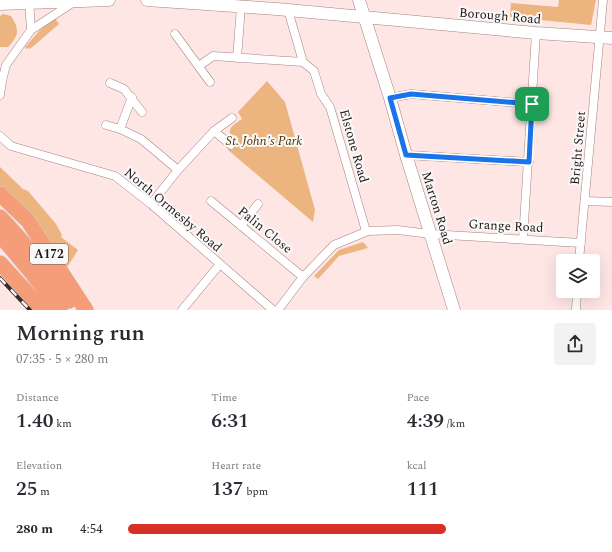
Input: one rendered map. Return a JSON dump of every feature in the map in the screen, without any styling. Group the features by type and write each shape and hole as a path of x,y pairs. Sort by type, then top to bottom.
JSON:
{"highway":[{"name":"A172","path":"4,197 28,221 86,310"},
{"path":"0,217 15,232 76,310"},
{"path":"0,235 60,310"},
{"path":"0,263 43,310"}],"street":[{"path":"0,4 108,0"},
{"name":"Borough Road","path":"147,0 241,7 280,6 365,18 612,38"},
{"name":"Marton Road","path":"360,0 454,310"},
{"name":"Bright Street","path":"580,254 603,0"},
{"path":"30,2 30,30"},
{"path":"0,95 6,65 30,30 74,2"},
{"path":"199,66 213,56 303,62 280,6"},
{"path":"237,58 241,7"},
{"path":"523,239 536,33"},
{"path":"175,34 210,82"},
{"name":"Elstone Road","path":"303,62 314,71 321,94 330,107 367,231"},
{"path":"110,83 124,89 132,97 142,112"},
{"path":"390,98 411,94 532,104"},
{"path":"120,129 132,97"},
{"path":"151,204 178,170 214,131 232,118"},
{"path":"106,125 120,129 140,139 178,170"},
{"path":"214,131 230,145"},
{"name":"North Ormesby Road","path":"0,136 11,146 115,176 151,204 273,310"},
{"path":"406,155 529,162"},
{"name":"Palin Close","path":"211,201 303,277"},
{"path":"585,201 612,202"},
{"path":"241,226 258,204"},
{"name":"Grange Road","path":"367,231 398,230 430,234 581,243"},
{"path":"278,310 303,277 334,245 367,231"},
{"path":"182,310 220,264"},
{"path":"576,310 577,298"}],"green space":[{"path":"559,0 596,0 591,25 510,17 511,3 558,7"},
{"path":"3,14 11,16 17,29 16,36 8,47 0,47 0,16"},
{"path":"55,18 59,24 30,49 26,49 25,47 41,29"},
{"name":"St. John's Park","path":"267,81 285,102 315,210 313,222 228,150 234,142 230,134 230,129 242,119 238,112"},
{"path":"0,167 23,189 28,191 56,224 62,235 61,237 78,250 66,269 0,188"},
{"path":"363,242 368,248 339,256 318,279 314,276 339,250"}],"railway":[{"path":"0,278 30,310"}],"route":[{"path":"411,94 532,104 529,162 406,155 390,98 411,94"}]}
